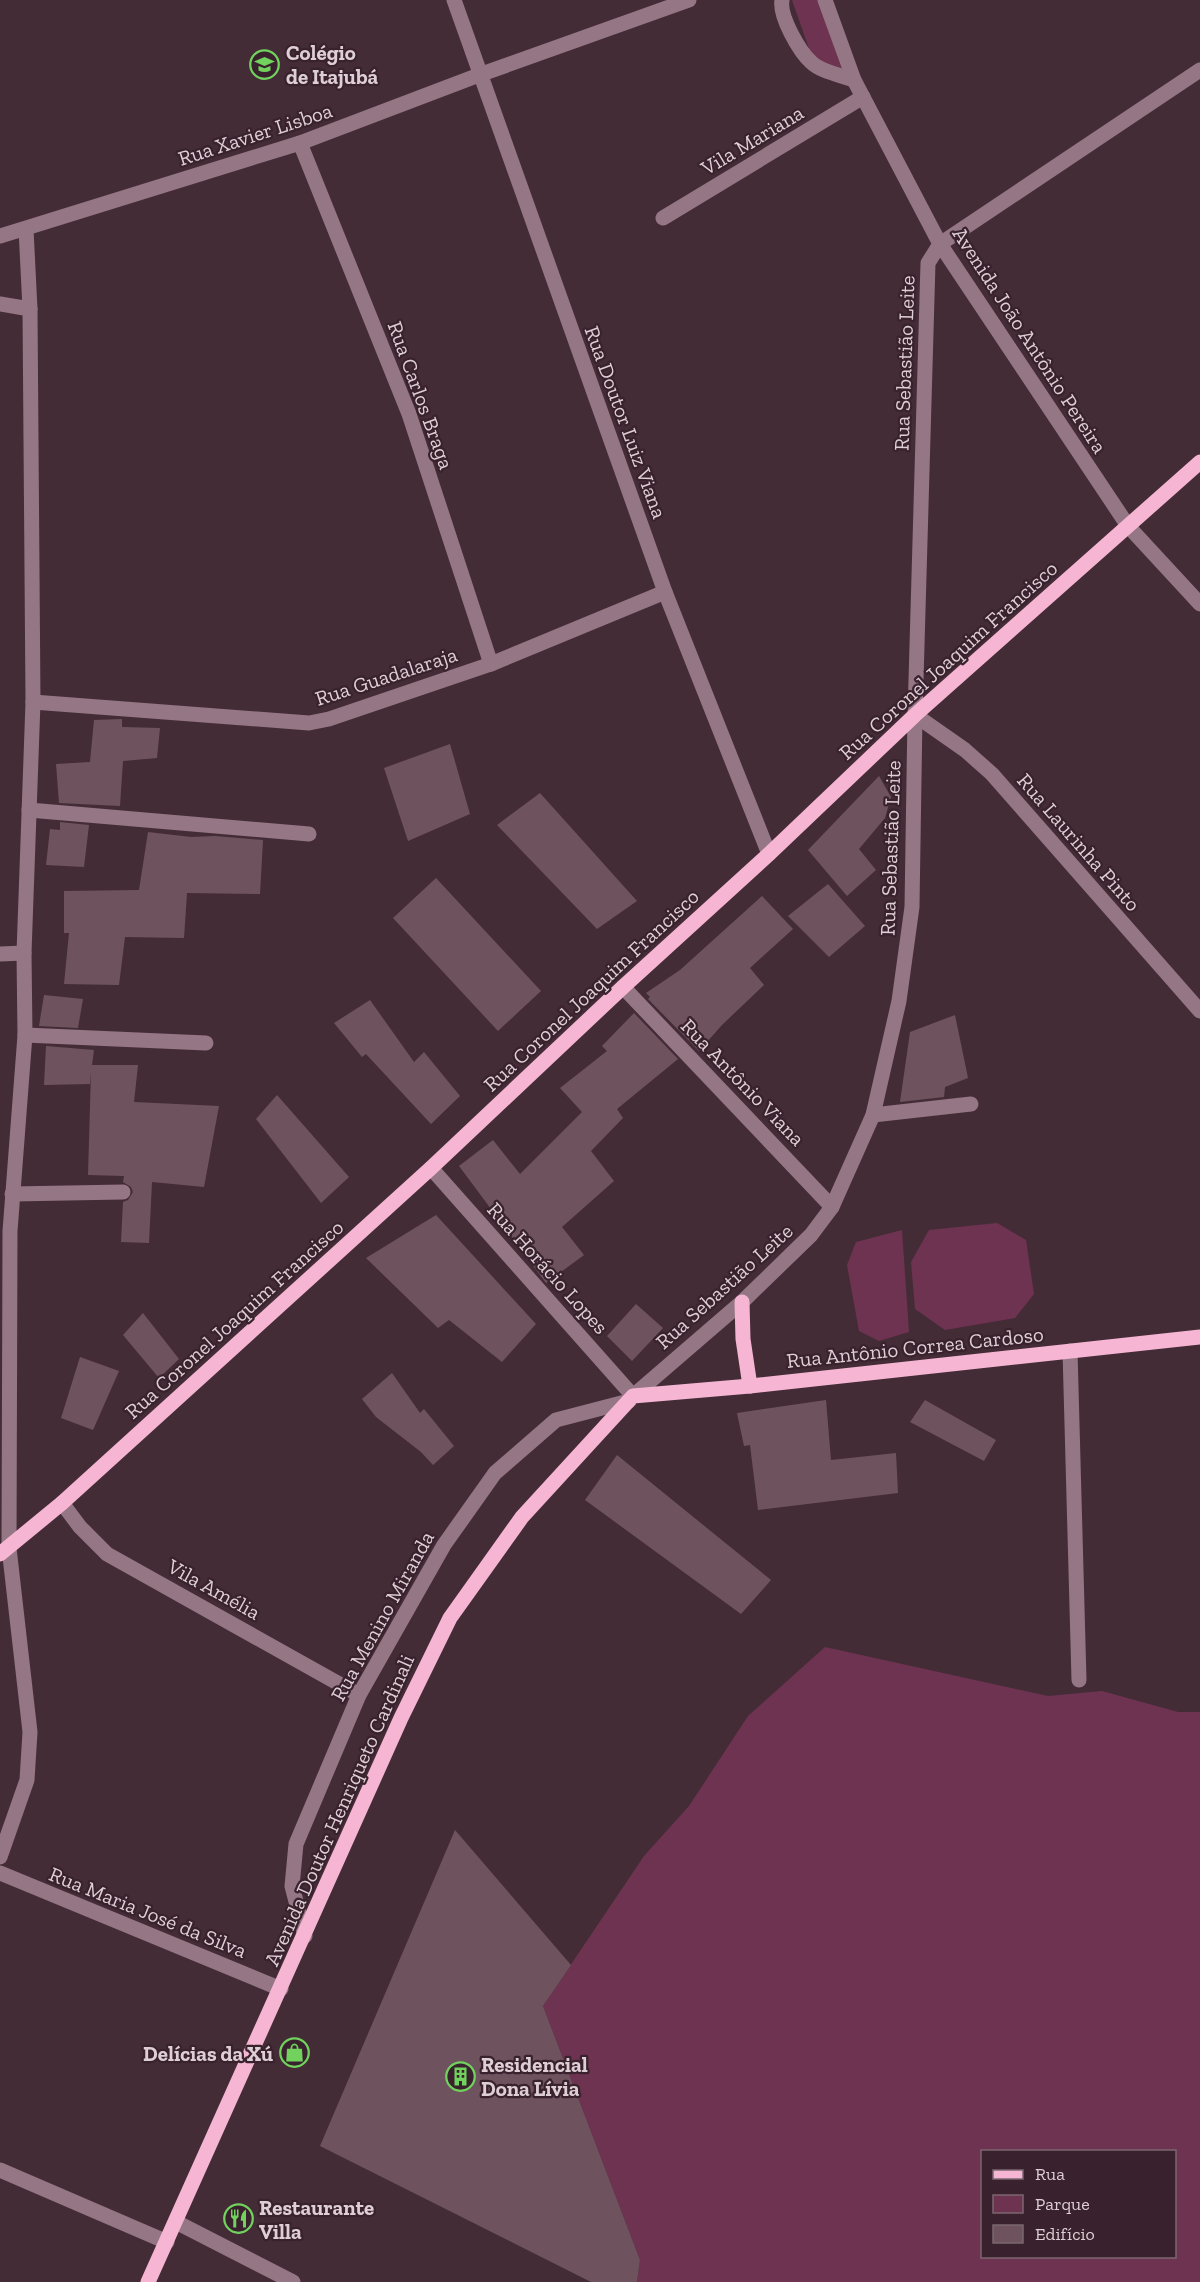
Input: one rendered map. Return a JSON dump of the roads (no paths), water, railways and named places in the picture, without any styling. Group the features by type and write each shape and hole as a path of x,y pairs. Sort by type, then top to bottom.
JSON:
{"main road":[{"name":"Rua Coronel Joaquim Francisco","path":"3,1550 63,1503 431,1168 915,715 1200,462"},
{"path":"742,1302 743,1339 750,1386"},
{"name":"Rua Antônio Correa Cardoso","path":"631,1399 1200,1336"},
{"name":"Avenida Doutor Henriqueto Cardinali","path":"148,2282 401,1718 450,1618 522,1517 631,1399"}],"street":[{"name":"Rua Doutor Luiz Viana","path":"454,0 665,592 769,854"},
{"name":"Rua Xavier Lisboa","path":"0,236 300,143 479,75 689,0"},
{"path":"782,0 783,21 810,62 854,80"},
{"name":"Avenida João Antônio Pereira","path":"825,0 854,80 940,244 1128,526 1200,604"},
{"path":"940,244 1200,70"},
{"name":"Vila Mariana","path":"663,218 863,97"},
{"name":"Rua Carlos Braga","path":"300,143 409,414 491,664"},
{"path":"0,1857 27,1780 30,1732 3,1550 5,1231 12,1194 25,1035 24,953 33,702 30,309 26,229"},
{"name":"Rua Sebastião Leite","path":"631,1399 742,1302 812,1235 832,1207 873,1115 899,1001 912,907 927,274 928,263 940,244"},
{"path":"0,304 30,309"},
{"name":"Rua Guadalaraja","path":"33,702 309,723 329,719 491,664 665,592"},
{"name":"Rua Laurinha Pinto","path":"915,715 965,750 992,774 1200,1011"},
{"path":"29,810 309,834"},
{"path":"0,954 24,953"},
{"name":"Rua Antônio Viana","path":"623,987 832,1207"},
{"path":"25,1035 206,1043"},
{"path":"873,1115 971,1104"},
{"name":"Rua Horácio Lopes","path":"431,1168 631,1399"},
{"path":"12,1194 123,1192"},
{"path":"1070,1351 1079,1680"},
{"name":"Rua Menino Miranda","path":"305,1936 292,1886 296,1844 359,1695 444,1545 495,1473 556,1420 631,1399"},
{"name":"Vila Amélia","path":"63,1503 80,1527 107,1554 359,1695"},
{"name":"Rua Maria José da Silva","path":"0,1873 281,1989"},
{"path":"0,2170 167,2242"},
{"path":"176,2222 292,2282"}],"place":[{"name":"Colégio de Itajubá","path":"265,64"},
{"name":"Delícias da Xú","path":"294,2053"},
{"name":"Residencial Dona Lívia","path":"460,2076"},
{"name":"Restaurante Villa","path":"238,2219"}]}
